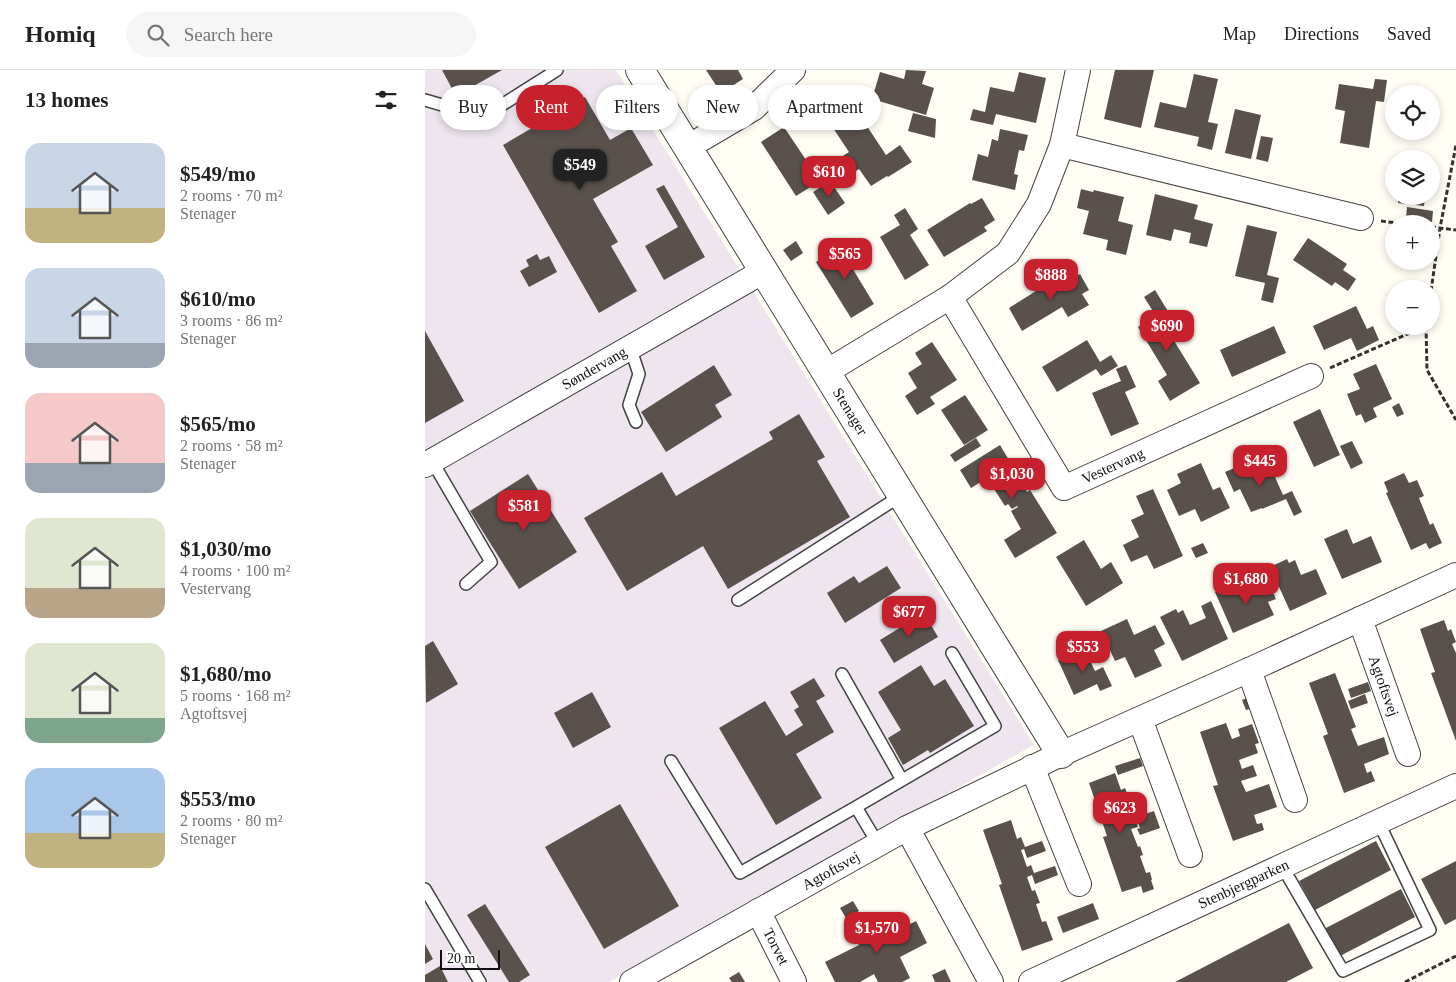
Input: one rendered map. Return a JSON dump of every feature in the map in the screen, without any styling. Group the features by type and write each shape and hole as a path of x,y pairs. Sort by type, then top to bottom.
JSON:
{"street":[{"name":"Stenager","path":"640,70 1061,754"},
{"path":"687,147 754,108 793,70"},
{"path":"826,372 950,297 1008,253 1039,204 1063,146 1078,70"},
{"path":"1063,146 1361,218"},
{"name":"Søndervang","path":"429,463 764,271"},
{"name":"Vestervang","path":"950,297 1064,488 1311,376"},
{"name":"Agtoftsvej","path":"632,982 907,828 1032,767 1140,720 1456,575"},
{"name":"Agtoftsvej","path":"1360,619 1408,754"},
{"path":"1249,670 1295,800"},
{"path":"1140,720 1190,855"},
{"path":"1032,767 1079,884"},
{"name":"Stenbjergparken","path":"1041,980 1456,786"},
{"path":"907,828 991,982"},
{"name":"Torvet","path":"758,910 794,982"}],"lane":[{"path":"425,100 483,117 557,70"},
{"path":"630,347 639,374 629,406 636,422"},
{"path":"429,463 491,562 466,584"},
{"path":"737,600 902,495"},
{"path":"671,761 740,874 995,726 952,653"},
{"path":"842,674 902,780"},
{"path":"856,807 878,844"},
{"path":"1282,866 1343,971 1430,930 1378,821"},
{"path":"425,889 480,982"}],"path":[{"path":"1433,280 1456,145"},
{"path":"1441,228 1456,230"},
{"path":"1311,376 1405,335"},
{"path":"1426,335 1427,370 1456,420"},
{"path":"1405,982 1456,956"}],"shaded area":[{"path":"425,70 616,70 625,85 596,85 596,130 653,130 1034,745 609,982 425,982"}],"building":[{"path":"442,70 502,70 475,85 450,85"},
{"path":"706,70 738,70 743,79 734,85 716,85"},
{"path":"906,70 926,71 922,84 934,88 926,115 881,102 881,85 876,85 880,72 904,79"},
{"path":"1115,70 1154,70 1141,128 1104,119"},
{"path":"1019,72 1046,78 1036,123 996,114 993,125 970,120 973,109 985,112 990,87 1014,92"},
{"path":"1194,74 1218,79 1208,122 1218,124 1212,150 1197,146 1199,137 1154,127 1160,102 1186,108"},
{"path":"1375,79 1387,80 1384,102 1376,101 1369,148 1340,143 1345,111 1335,109 1339,84 1373,89"},
{"path":"586,99 596,116 596,130 604,130 610,140 628,130 632,130 653,165 593,199 618,242 611,246 637,291 599,313 503,145 529,130 586,130"},
{"path":"1235,109 1261,115 1251,159 1225,153"},
{"path":"913,113 936,119 935,138 908,131"},
{"path":"1000,129 1028,135 1024,151 1019,150 1014,174 1018,175 1015,190 972,180 978,154 988,157 992,139 998,141"},
{"path":"779,130 786,130 820,181 796,196 761,142"},
{"path":"834,130 870,130 886,155 900,145 912,162 871,186 859,169 846,177 835,161 849,152"},
{"path":"1261,136 1273,138 1268,162 1256,159"},
{"path":"830,181 845,203 828,215 813,192"},
{"path":"664,185 705,257 664,280 645,246 678,227 656,189"},
{"path":"1081,189 1124,197 1118,221 1133,225 1126,255 1106,250 1108,240 1083,234 1089,211 1077,208"},
{"path":"1155,194 1198,205 1194,219 1213,224 1207,247 1189,243 1191,233 1174,229 1171,241 1146,235"},
{"path":"982,198 995,220 984,227 987,231 944,257 927,230 970,203"},
{"path":"1407,207 1433,211 1433,215 1406,215"},
{"path":"905,208 918,229 910,235 929,265 905,280 880,237 900,225 894,215"},
{"path":"1247,225 1277,232 1267,275 1279,278 1273,303 1261,300 1265,283 1235,276"},
{"path":"1308,238 1347,264 1343,270 1356,279 1348,291 1335,282 1332,286 1293,260"},
{"path":"796,241 803,253 791,261 783,250"},
{"path":"847,243 858,261 851,266 874,304 851,318 816,262"},
{"path":"537,254 540,260 549,256 557,272 529,287 520,271 529,266 526,260"},
{"path":"1080,274 1089,290 1082,294 1089,305 1068,317 1062,307 1022,331 1009,308 1060,276 1065,283"},
{"path":"1155,290 1169,313 1160,318 1200,383 1170,401 1158,381 1167,375 1138,327 1156,316 1144,297"},
{"path":"1356,306 1367,329 1373,326 1379,340 1357,351 1351,338 1324,350 1313,326"},
{"path":"1274,326 1286,353 1232,377 1220,350"},
{"path":"425,331 464,401 425,423"},
{"path":"1087,340 1100,362 1111,355 1118,366 1101,376 1096,369 1057,392 1042,367"},
{"path":"932,342 957,380 930,397 935,404 917,415 905,396 917,388 908,373 922,364 915,353"},
{"path":"1376,364 1392,399 1373,408 1377,417 1365,423 1361,414 1356,416 1347,394 1360,389 1353,374"},
{"path":"714,365 732,395 715,405 722,417 666,452 641,412"},
{"path":"1126,365 1136,387 1125,392 1139,424 1111,436 1092,393 1121,381 1116,369"},
{"path":"965,395 988,430 964,445 941,410"},
{"path":"1399,403 1404,414 1397,417 1392,407"},
{"path":"1320,409 1340,455 1314,467 1293,422"},
{"path":"799,414 825,457 817,461 850,517 728,589 703,546 627,591 584,518 662,472 676,496 773,439 769,432"},
{"path":"976,438 981,446 955,462 950,455"},
{"path":"1352,441 1363,463 1351,469 1340,446"},
{"path":"1000,445 1022,482 1016,486 1022,483 1027,492 1030,490 1057,533 1015,558 1004,540 1021,529 1011,511 1018,507 1012,509 1008,504 1005,506 987,478 971,488 960,470"},
{"path":"1267,459 1283,495 1292,491 1302,512 1294,516 1286,499 1251,512 1240,489 1234,492 1225,472 1246,463 1248,468"},
{"path":"1201,463 1213,490 1220,487 1230,508 1201,522 1195,509 1179,516 1167,490 1181,483 1177,474"},
{"path":"1404,473 1409,483 1417,480 1424,496 1419,498 1430,525 1433,523 1442,543 1429,549 1426,543 1411,550 1386,493 1388,492 1384,482"},
{"path":"528,474 577,552 519,589 470,511"},
{"path":"1153,489 1183,556 1154,569 1147,555 1131,562 1123,545 1139,537 1131,520 1144,514 1136,496"},
{"path":"1347,529 1353,544 1371,536 1382,562 1342,579 1324,539"},
{"path":"1084,540 1101,569 1111,562 1123,583 1086,606 1056,557"},
{"path":"1203,543 1208,553 1196,558 1191,548"},
{"path":"1287,559 1289,563 1295,560 1301,575 1316,569 1327,594 1290,611 1270,567"},
{"path":"887,566 901,588 845,623 827,593 854,576 859,583"},
{"path":"1266,577 1276,599 1268,602 1274,615 1233,633 1215,592 1238,582 1244,596 1260,589 1257,581"},
{"path":"1211,601 1228,639 1182,661 1160,617 1176,609 1178,613 1183,610 1190,625 1206,618 1201,606"},
{"path":"924,613 938,637 894,663 880,640"},
{"path":"1127,619 1134,635 1155,625 1165,644 1154,650 1162,666 1135,678 1125,657 1115,661 1101,631"},
{"path":"1444,620 1448,631 1451,629 1456,642 1452,644 1456,653 1456,741 1431,673 1435,672 1420,629"},
{"path":"433,641 458,684 426,703 425,646"},
{"path":"1084,648 1095,671 1103,667 1112,686 1100,691 1097,684 1074,695 1058,660"},
{"path":"921,665 934,686 945,679 974,726 930,753 928,750 903,765 888,738 901,730 878,692"},
{"path":"1335,673 1356,727 1351,729 1358,746 1384,737 1389,754 1364,764 1367,773 1371,771 1375,781 1344,793 1323,736 1328,734 1309,683"},
{"path":"814,678 825,696 816,701 834,732 796,754 822,798 776,825 719,728 765,701 786,736 803,725 794,710 799,707 790,692"},
{"path":"1368,682 1371,691 1351,698 1348,689"},
{"path":"592,692 611,727 573,748 554,713"},
{"path":"1365,694 1368,703 1351,709 1348,701"},
{"path":"1250,697 1254,708 1246,710 1242,700"},
{"path":"1226,723 1232,739 1240,736 1238,729 1252,724 1259,743 1255,744 1258,753 1239,760 1242,769 1253,765 1257,776 1241,781 1246,792 1269,784 1277,807 1254,815 1257,824 1262,823 1264,830 1233,841 1213,786 1218,785 1200,732"},
{"path":"1140,758 1143,766 1118,775 1115,766"},
{"path":"1115,773 1121,790 1125,788 1130,801 1125,803 1131,820 1135,818 1138,827 1131,829 1138,847 1140,846 1143,855 1140,856 1146,873 1150,872 1152,880 1154,889 1143,893 1141,886 1122,892 1103,837 1107,836 1089,783"},
{"path":"620,804 679,906 604,949 545,847"},
{"path":"1154,811 1160,828 1140,835 1137,829 1140,828 1136,817"},
{"path":"1011,820 1017,839 1021,837 1025,847 1042,841 1046,851 1027,858 1024,849 1021,850 1027,867 1031,865 1034,873 1055,866 1058,875 1035,884 1032,875 1027,877 1032,891 1035,890 1040,903 1036,904 1042,922 1046,921 1053,940 1022,951 999,885 1002,884 983,830"},
{"path":"1376,841 1391,870 1315,910 1299,881"},
{"path":"1456,861 1456,919 1445,925 1421,879"},
{"path":"1401,889 1415,917 1340,956 1324,929"},
{"path":"853,901 859,911 846,918 840,908"},
{"path":"1093,903 1099,919 1063,933 1057,917"},
{"path":"485,904 530,975 519,982 509,982 467,915"},
{"path":"878,915 888,935 916,921 927,943 900,957 910,978 902,982 878,982 874,974 860,982 835,982 825,962 859,945 851,929"},
{"path":"1289,923 1313,968 1286,982 1175,982"},
{"path":"425,944 433,959 425,964"},
{"path":"440,966 448,982 425,982 425,975"},
{"path":"945,969 951,982 935,982 932,975"},
{"path":"739,972 745,982 732,982 729,978"}]}
